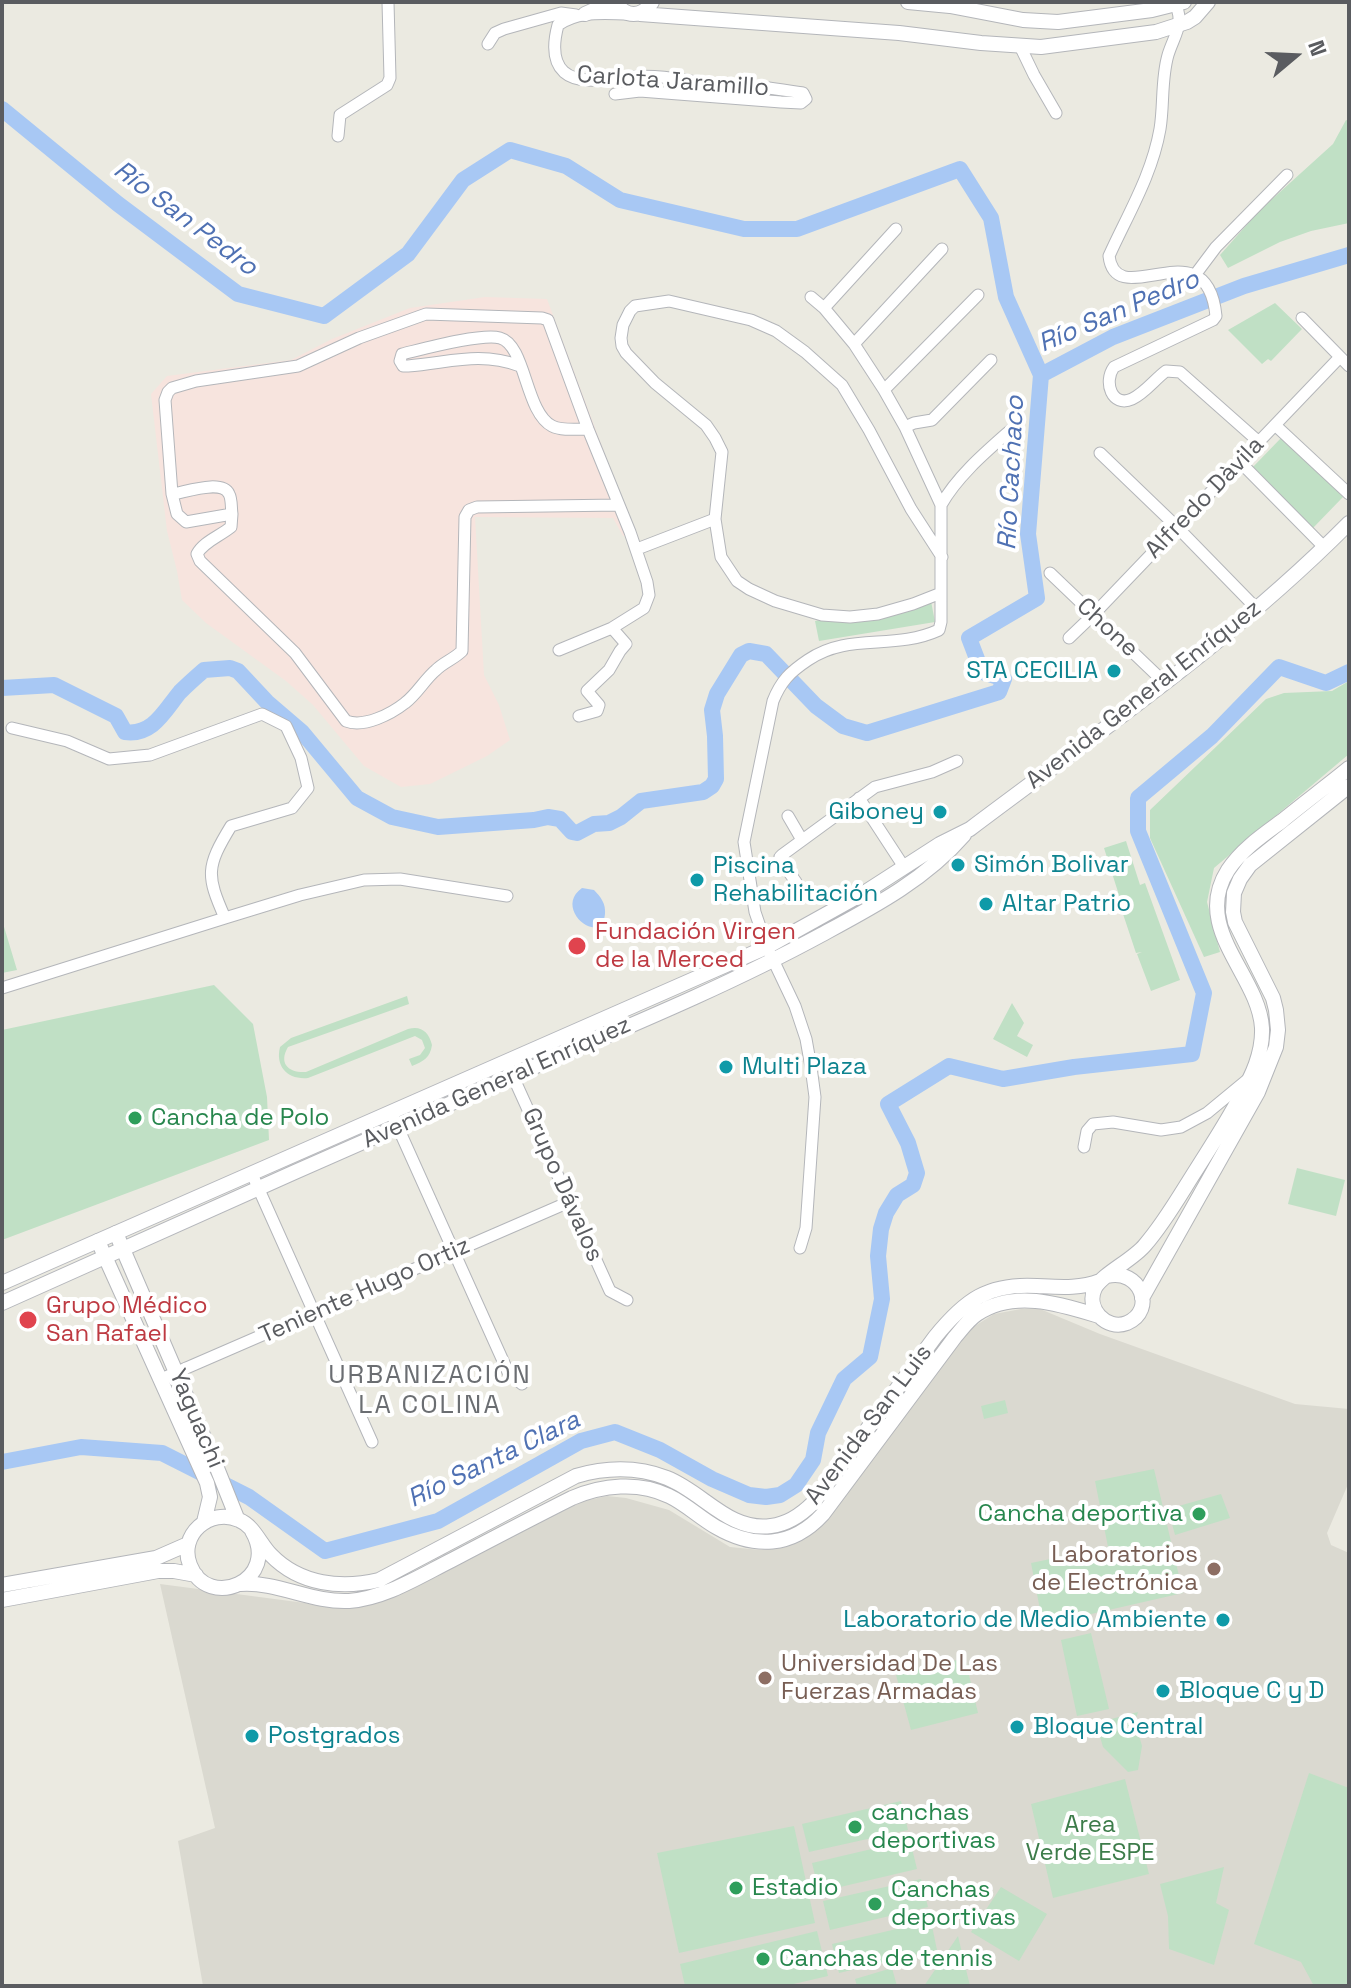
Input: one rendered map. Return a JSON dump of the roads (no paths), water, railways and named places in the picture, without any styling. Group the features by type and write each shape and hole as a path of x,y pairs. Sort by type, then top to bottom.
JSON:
{"street":[{"path":"338,136 340,115 387,85 390,78 388,2"},
{"path":"581,15 614,2 623,11 635,14 646,10 652,2"},
{"path":"908,2 950,6 1023,20 1058,22 1138,12 1178,3 1180,25 1167,56 1160,128 1151,166 1109,256 1110,265 1124,277 1136,278 1174,271 1195,275 1207,287 1216,313 1213,320 1114,367 1109,373 1108,386 1110,392 1122,401 1128,401 1166,371 1180,372 1259,442"},
{"path":"488,44 495,33 504,29 561,13 635,14 899,33 1020,46 1062,45 1156,32 1180,25 1195,17 1208,2"},
{"name":"Carlota Jaramillo","path":"581,15 558,25 554,53 564,72 571,76 590,80 673,77 724,86 803,93 806,99 801,103 640,91 615,94"},
{"path":"1020,46 1056,113"},
{"path":"1195,275 1216,247 1287,175"},
{"path":"824,308 896,229"},
{"path":"854,344 942,249"},
{"path":"884,390 978,295"},
{"path":"800,1248 806,1228 815,1097 806,1039 755,912 744,842 773,701 779,687 792,670 825,649 920,638 939,630 942,557 941,505 905,427 854,344 811,297"},
{"path":"941,593 878,614 850,617 822,615 775,601 737,581 721,557 715,519 722,452 706,425 655,383 626,353 621,338 630,311 635,306 669,301 751,320 776,331 805,352 842,385 911,509 942,557"},
{"path":"232,514 186,522 177,514 172,494 165,400 172,388 196,381 298,366 359,338 426,314 548,320 637,549 649,595 644,608 612,628 559,650"},
{"path":"1302,318 1344,362"},
{"path":"520,366 503,360 471,358 403,366 400,356 440,344 495,336 512,347 520,366 539,413 546,422 560,429 588,429"},
{"path":"905,427 932,420 991,360"},
{"name":"Alfredo Dàvila","path":"1069,638 1275,425 1344,362"},
{"path":"1275,425 1349,494"},
{"path":"941,505 949,491 1013,428"},
{"path":"1100,453 1257,609"},
{"path":"1240,462 1324,547"},
{"path":"172,494 218,485 230,495 231,527 200,547 197,554 200,561 295,653 346,721 354,724 375,720 406,702 439,667 462,651 465,517 469,510 477,507 619,505"},
{"path":"637,549 715,519"},
{"name":"Avenida General Enríquez","path":"794,942 904,867 970,829 1207,652 1348,527"},
{"name":"Chone","path":"1050,573 1165,683"},
{"path":"579,716 597,711 599,705 587,691 609,670 626,644 612,628"},
{"path":"12,728 67,741 109,759 150,755 262,714 286,726 301,758 308,788 292,808 231,826 212,862 211,880 225,918"},
{"path":"796,882 780,857 802,840 875,787 932,772 957,761"},
{"path":"1342,785 1248,847 1228,870 1219,891 1220,926 1259,1011 1262,1038 1258,1055 1250,1078 1164,1221 1133,1258 1104,1278 1093,1294 1092,1302 1099,1316 1112,1324 1127,1323 1139,1313 1142,1298 1258,1092 1276,1047 1278,1030 1273,998 1235,922 1234,893 1250,865 1342,785 1349,768"},
{"path":"859,798 904,867"},
{"path":"788,816 802,840"},
{"name":"Avenida General Enríquez","path":"2,1283 652,998 770,953 874,907 947,855 970,829"},
{"path":"2,988 300,895 364,880 400,879 507,896"},
{"name":"Avenida General Enríquez","path":"2,1303 397,1126 659,1013 770,953"},
{"path":"652,998 659,1013"},
{"name":"Grupo Dávalos","path":"506,1061 610,1291 627,1300"},
{"path":"1084,1147 1087,1131 1093,1124 1113,1122 1161,1130 1181,1127 1207,1113 1250,1078"},
{"path":"391,1112 508,1372 522,1384"},
{"path":"252,1174 372,1442"},
{"name":"Teniente Hugo Ortiz","path":"161,1379 569,1202"},
{"name":"Yaguachi","path":"116,1233 237,1518"},
{"name":"Yaguachi","path":"98,1241 207,1483 210,1497 204,1522"},
{"path":"1104,1278 1123,1275 1130,1278 1140,1290 1142,1298"},
{"name":"Avenida San Luis","path":"252,1531 270,1555 290,1570 329,1584 363,1584 379,1580 576,1476 600,1469 640,1469 681,1484 742,1525 777,1525 802,1514 813,1503 935,1337 965,1304 1006,1286 1081,1286 1104,1278"},
{"name":"Avenida San Luis","path":"240,1584 265,1585 329,1599 362,1599 395,1589 572,1498 590,1490 614,1486 669,1496 715,1527 744,1540 769,1543 783,1540 805,1530 823,1514 955,1337 976,1314 998,1304 1019,1300 1059,1304 1099,1316"},
{"path":"214,1517 237,1518 252,1531 259,1547 257,1564 240,1584 221,1588 203,1582 196,1575 187,1555 188,1544 193,1532 204,1522 214,1517"},
{"path":"2,1585 156,1558 188,1544"},
{"path":"2,1600 158,1571 196,1575"}],"water":[{"path":"582,888 594,890 604,904 602,924 596,927 581,922 575,914 574,897"}],"waterway":[{"name":"Río San Pedro","path":"2,109 118,204 238,294 324,316 408,254 463,180 510,150 566,166 620,200 744,229 797,229 960,169 991,218 1006,297 1041,375 1113,337 1244,286 1349,255"},
{"name":"Río Cachaco","path":"2,688 54,685 116,716 125,732 135,732 151,726 204,670 230,668 238,671 267,702 302,732 357,798 392,817 438,827 548,817 560,819 572,832 577,833 594,824 609,823 641,801 703,792 712,786 716,779 712,710 717,694 741,655 749,651 766,654 816,706 843,726 867,733 999,692 1004,679 982,672 969,638 1037,598 1028,534 1041,375"},
{"name":"Río Santa Clara","path":"2,1462 81,1447 162,1453 249,1497 325,1551 438,1521 581,1441 615,1432 660,1450 712,1479 749,1495 780,1495 796,1485 813,1460 818,1433 844,1379 870,1357 882,1299 878,1256 881,1229 897,1195 913,1185 917,1173 908,1143 888,1104 949,1066 1003,1079 1074,1067 1192,1054 1204,993 1138,831 1138,798 1212,736 1279,667 1326,683 1349,672"}],"place":[{"name":"STA CECILIA","path":"1114,671"},
{"name":"Giboney","path":"940,812"},
{"name":"Simón Bolivar","path":"958,865"},
{"name":"Piscina Rehabilitación","path":"697,880"},
{"name":"Altar Patrio","path":"986,904"},
{"name":"Fundación Virgen de la Merced","path":"577,946"},
{"name":"Multi Plaza","path":"726,1067"},
{"name":"Cancha de Polo","path":"135,1118"},
{"name":"Grupo Médico San Rafael","path":"28,1320"},
{"name":"Cancha deportiva","path":"1199,1514"},
{"name":"Laboratorios de Electrónica","path":"1214,1569"},
{"name":"Laboratorio de Medio Ambiente","path":"1223,1620"},
{"name":"Universidad De Las Fuerzas Armadas","path":"765,1678"},
{"name":"Bloque C y D","path":"1163,1691"},
{"name":"Bloque Central","path":"1017,1727"},
{"name":"Postgrados","path":"252,1736"},
{"name":"canchas deportivas","path":"855,1827"},
{"name":"Estadio","path":"736,1888"},
{"name":"Canchas deportivas","path":"875,1904"},
{"name":"Canchas de tennis","path":"763,1959"}],"district":[{"name":"URBANIZACIÓN LA COLINA","path":"430,1391"}],"park label":[{"name":"Area Verde ESPE","path":"1090,1839"}]}
